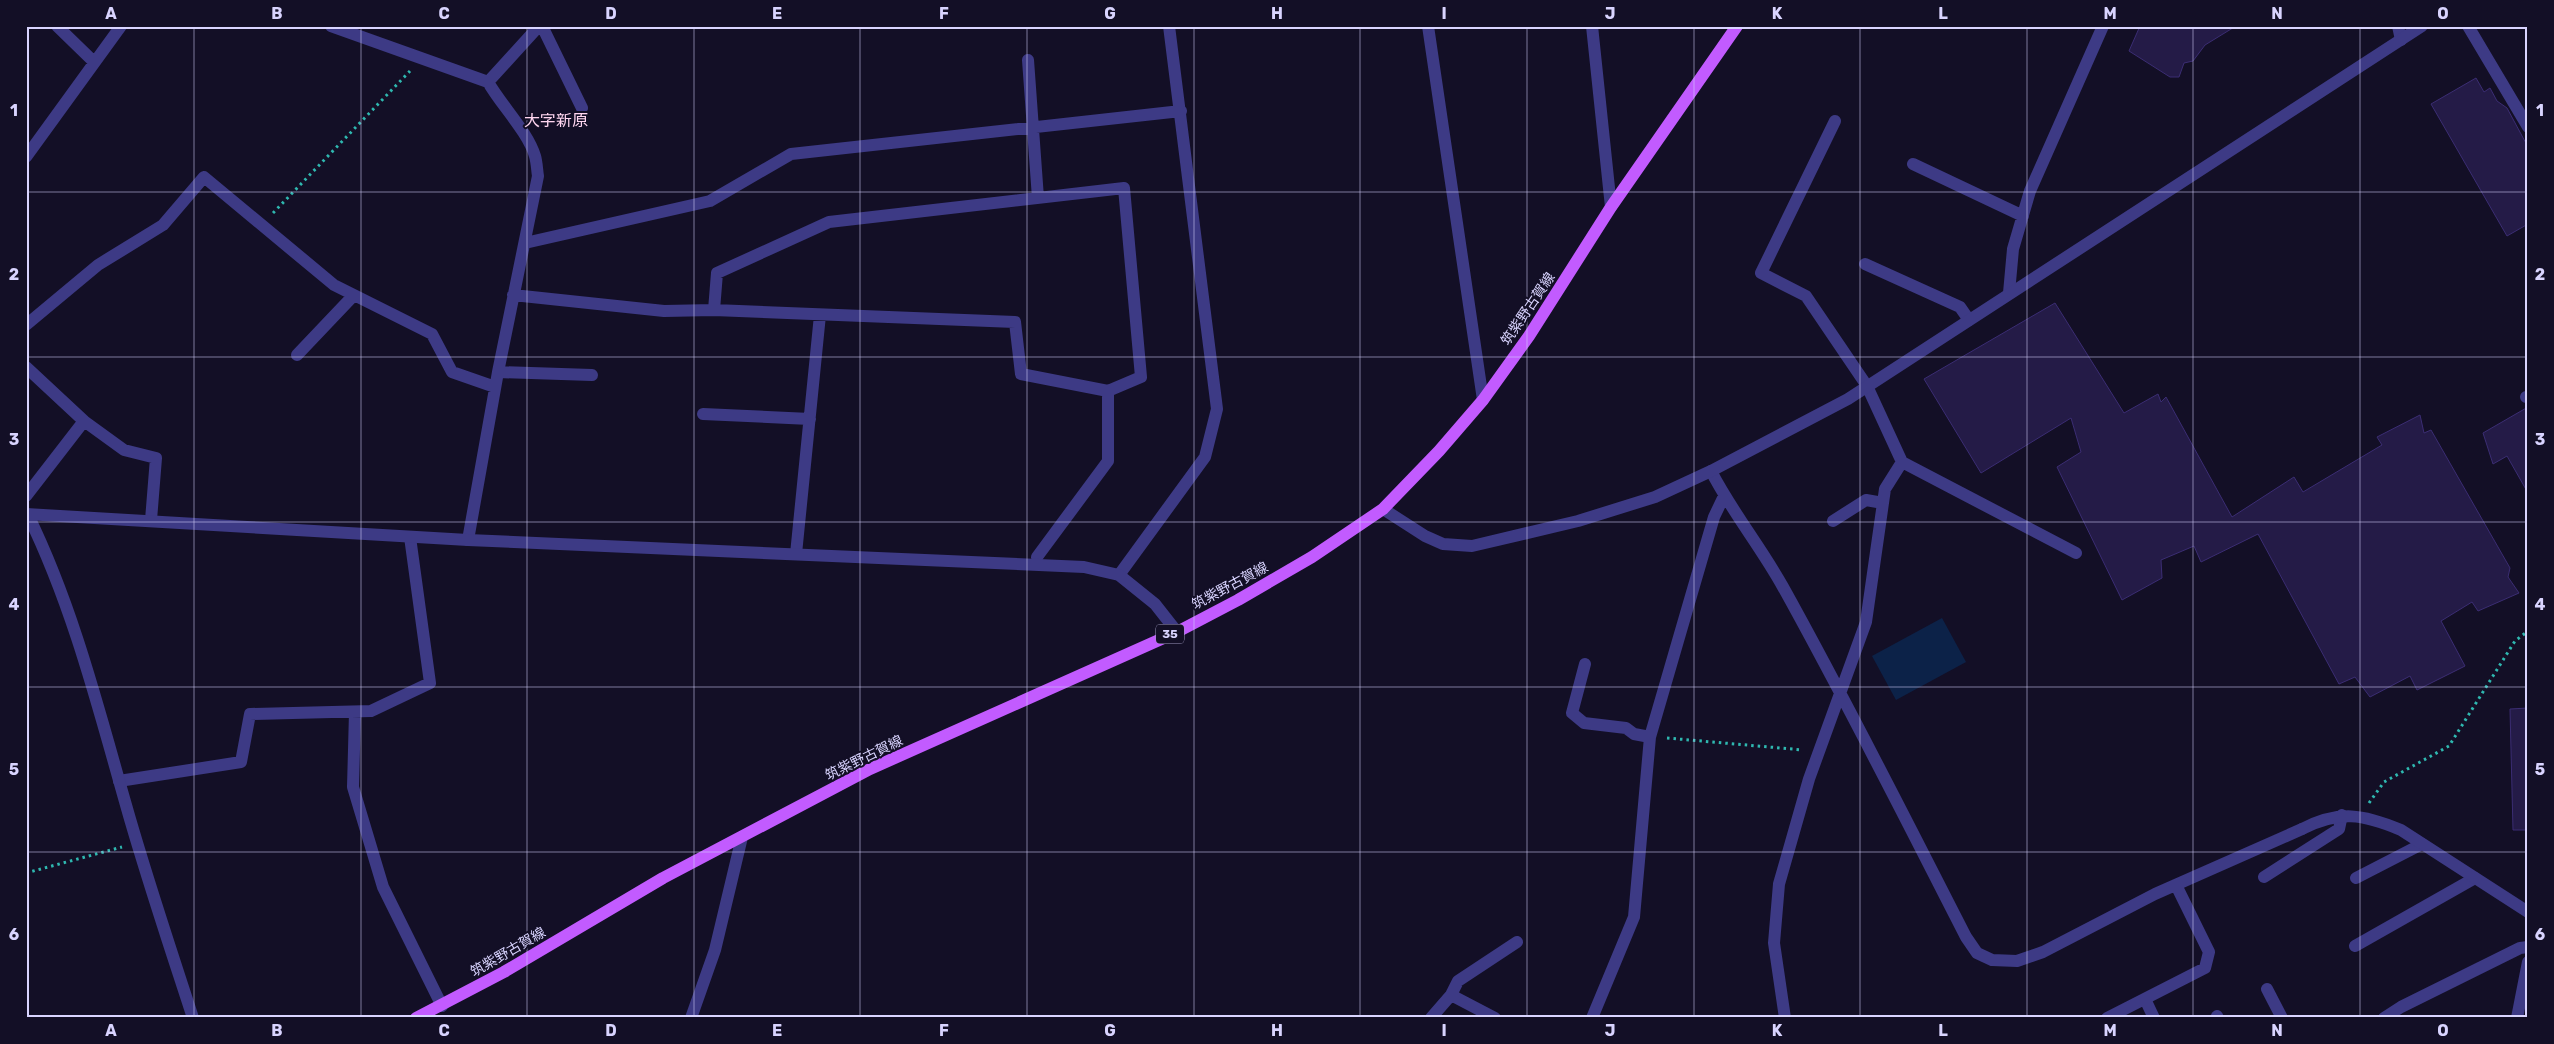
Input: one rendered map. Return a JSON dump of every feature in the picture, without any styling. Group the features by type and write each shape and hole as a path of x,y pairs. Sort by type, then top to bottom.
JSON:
{"main road":[{"name":"筑紫野古賀線","path":"416,1018 512,968 663,878 870,769 1177,632 1281,576 1383,509 1439,451 1483,400 1534,328 1611,206 1737,26"}],"street":[{"path":"57,26 94,62"},
{"path":"26,157 121,26"},
{"path":"331,26 488,82 496,97 513,118 535,156 538,176 495,387 468,540"},
{"path":"488,82 541,26 582,108"},
{"path":"1119,575 1206,457 1217,410 1169,26"},
{"path":"1428,26 1483,400"},
{"path":"1592,26 1611,206"},
{"path":"2009,294 2013,249 2030,191 2102,26"},
{"path":"2398,26 2401,40"},
{"path":"1383,509 1443,544 1472,546 1578,521 1656,497 1711,471 1848,399 2125,221 2422,26"},
{"path":"2468,26 2528,126"},
{"path":"1028,60 1038,198"},
{"path":"525,243 710,200 791,154 1181,111"},
{"path":"1835,121 1761,273 1806,296 1867,386 1902,462 2076,552"},
{"path":"1912,164 2023,216"},
{"path":"26,324 98,265 163,225 204,177 334,285 432,334 452,372 495,387"},
{"path":"513,295 664,311 714,310 1015,322 1020,374 1108,392 1142,377 1124,188 829,222 717,273 714,310"},
{"path":"1865,264 1960,307 1969,320"},
{"path":"297,355 354,295"},
{"path":"796,554 820,314"},
{"path":"26,367 84,421 124,450 156,458 151,520"},
{"path":"498,372 592,376"},
{"path":"1037,557 1108,460 1108,392"},
{"path":"703,414 810,420"},
{"path":"26,496 84,421"},
{"path":"1785,1018 1774,943 1779,884 1818,752 1866,622 1885,489 1902,462"},
{"path":"1711,471 1724,496 1767,558 1840,690 1966,937 1976,953 1992,960 2017,961 2043,952 2176,885 2321,819 2342,815 2380,821 2401,830 2528,912"},
{"path":"1592,1018 1634,917 1650,737 1714,516 1724,496"},
{"path":"1833,521 1866,500 1883,503"},
{"path":"193,1018 137,842 82,650 45,550 27,514 468,540 1084,567 1119,575 1154,604 1177,632"},
{"path":"119,781 241,762 250,714 372,711 430,683 410,537"},
{"path":"1585,664 1572,713 1584,723 1626,728 1634,734 1650,737"},
{"path":"355,712 353,787 383,887 442,1006"},
{"path":"2264,877 2339,829 2342,815"},
{"path":"691,1018 715,950 742,837"},
{"path":"2356,878 2422,844"},
{"path":"2356,946 2475,878"},
{"path":"2107,1018 2205,968 2209,952 2176,885"},
{"path":"1431,1018 1451,995 1458,981 1517,942"},
{"path":"2384,1018 2410,1002 2520,948 2528,947"},
{"path":"2517,1018 2528,962"},
{"path":"2267,989 2282,1018"},
{"path":"1451,995 1494,1018"},
{"path":"2145,998 2154,1018"}],"path":[{"path":"262,225 422,58"},
{"path":"2362,817 2372,796 2384,782 2450,746 2515,641 2528,631"},
{"path":"1650,737 1818,752"},
{"path":"26,872 137,842"}],"water":[{"path":"1942,618 1966,662 1896,700 1872,656"}],"building":[{"path":"2140,26 2236,26 2205,45 2193,61 2184,63 2179,77 2170,77 2129,51"},
{"path":"2476,78 2484,92 2490,88 2497,101 2507,108 2528,147 2528,224 2507,236 2431,104"},
{"path":"2055,303 2124,413 2158,394 2161,402 2166,397 2232,517 2294,477 2303,492 2382,445 2377,437 2420,415 2424,433 2431,430 2510,568 2508,577 2519,593 2478,611 2472,602 2441,621 2465,666 2417,690 2410,676 2370,697 2355,677 2339,684 2258,534 2201,562 2194,546 2161,560 2162,578 2122,600 2057,467 2081,452 2071,418 1981,473 1924,379"},
{"path":"2528,407 2528,493 2507,456 2493,464 2483,433"},
{"path":"2528,708 2528,830 2513,830 2510,709"}],"district":[{"name":"大字新原","path":"556,120"}]}
